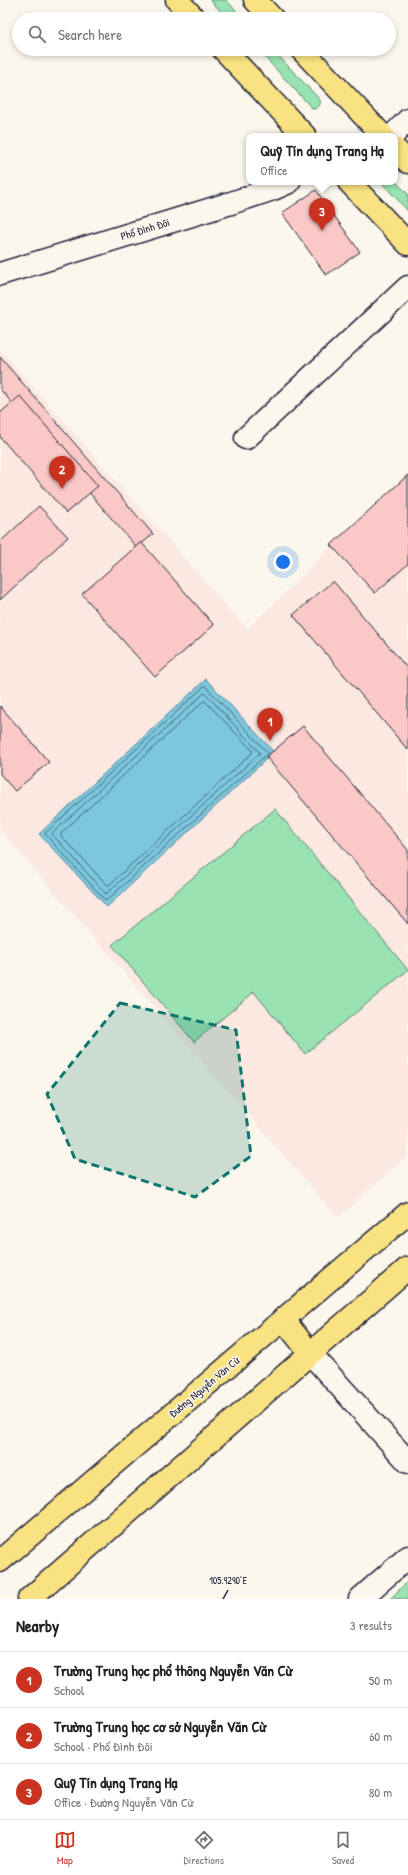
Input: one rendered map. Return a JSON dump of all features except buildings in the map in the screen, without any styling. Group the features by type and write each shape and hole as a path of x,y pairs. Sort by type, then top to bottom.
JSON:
{"main road":[{"path":"177,0 188,12"},
{"path":"255,0 266,12"},
{"path":"230,56 302,133"},
{"path":"308,56 380,133"},
{"path":"398,151 408,162"},
{"path":"352,185 408,244"},
{"name":"Đường Nguyễn Văn Cừ","path":"0,1560 408,1213"},
{"path":"29,1599 408,1268"},
{"path":"284,1319 310,1354"}],"street":[{"path":"395,133 408,120"},
{"name":"Phố Đình Đôi","path":"0,274 282,185"},
{"path":"246,438 408,287"},
{"path":"310,1354 408,1462"},
{"path":"360,1599 408,1557"}],"highlighted area":[{"path":"120,1003 236,1030 251,1156 195,1197 75,1159 47,1094"}],"shaded area":[{"path":"0,349 247,629 408,472 408,1155 338,1218 0,830"}],"green space":[{"path":"210,0 226,0 237,12 221,12"},
{"path":"264,56 279,56 320,100 320,105 318,107 314,109"},
{"path":"398,184 408,194 408,211 384,185"},
{"path":"275,809 408,970 305,1054 254,992 194,1042 112,945"},
{"path":"408,1581 408,1599 390,1599"}],"water":[{"path":"206,679 274,752 107,907 39,834"}],"place":[{"name":"Quỹ Tín dụng Trang Hạ","path":"322,231"},
{"name":"Trường Trung học cơ sở Nguyễn Văn Cừ","path":"62,489"},
{"name":"Trường Trung học phổ thông Nguyễn Văn Cừ","path":"270,741"}]}
